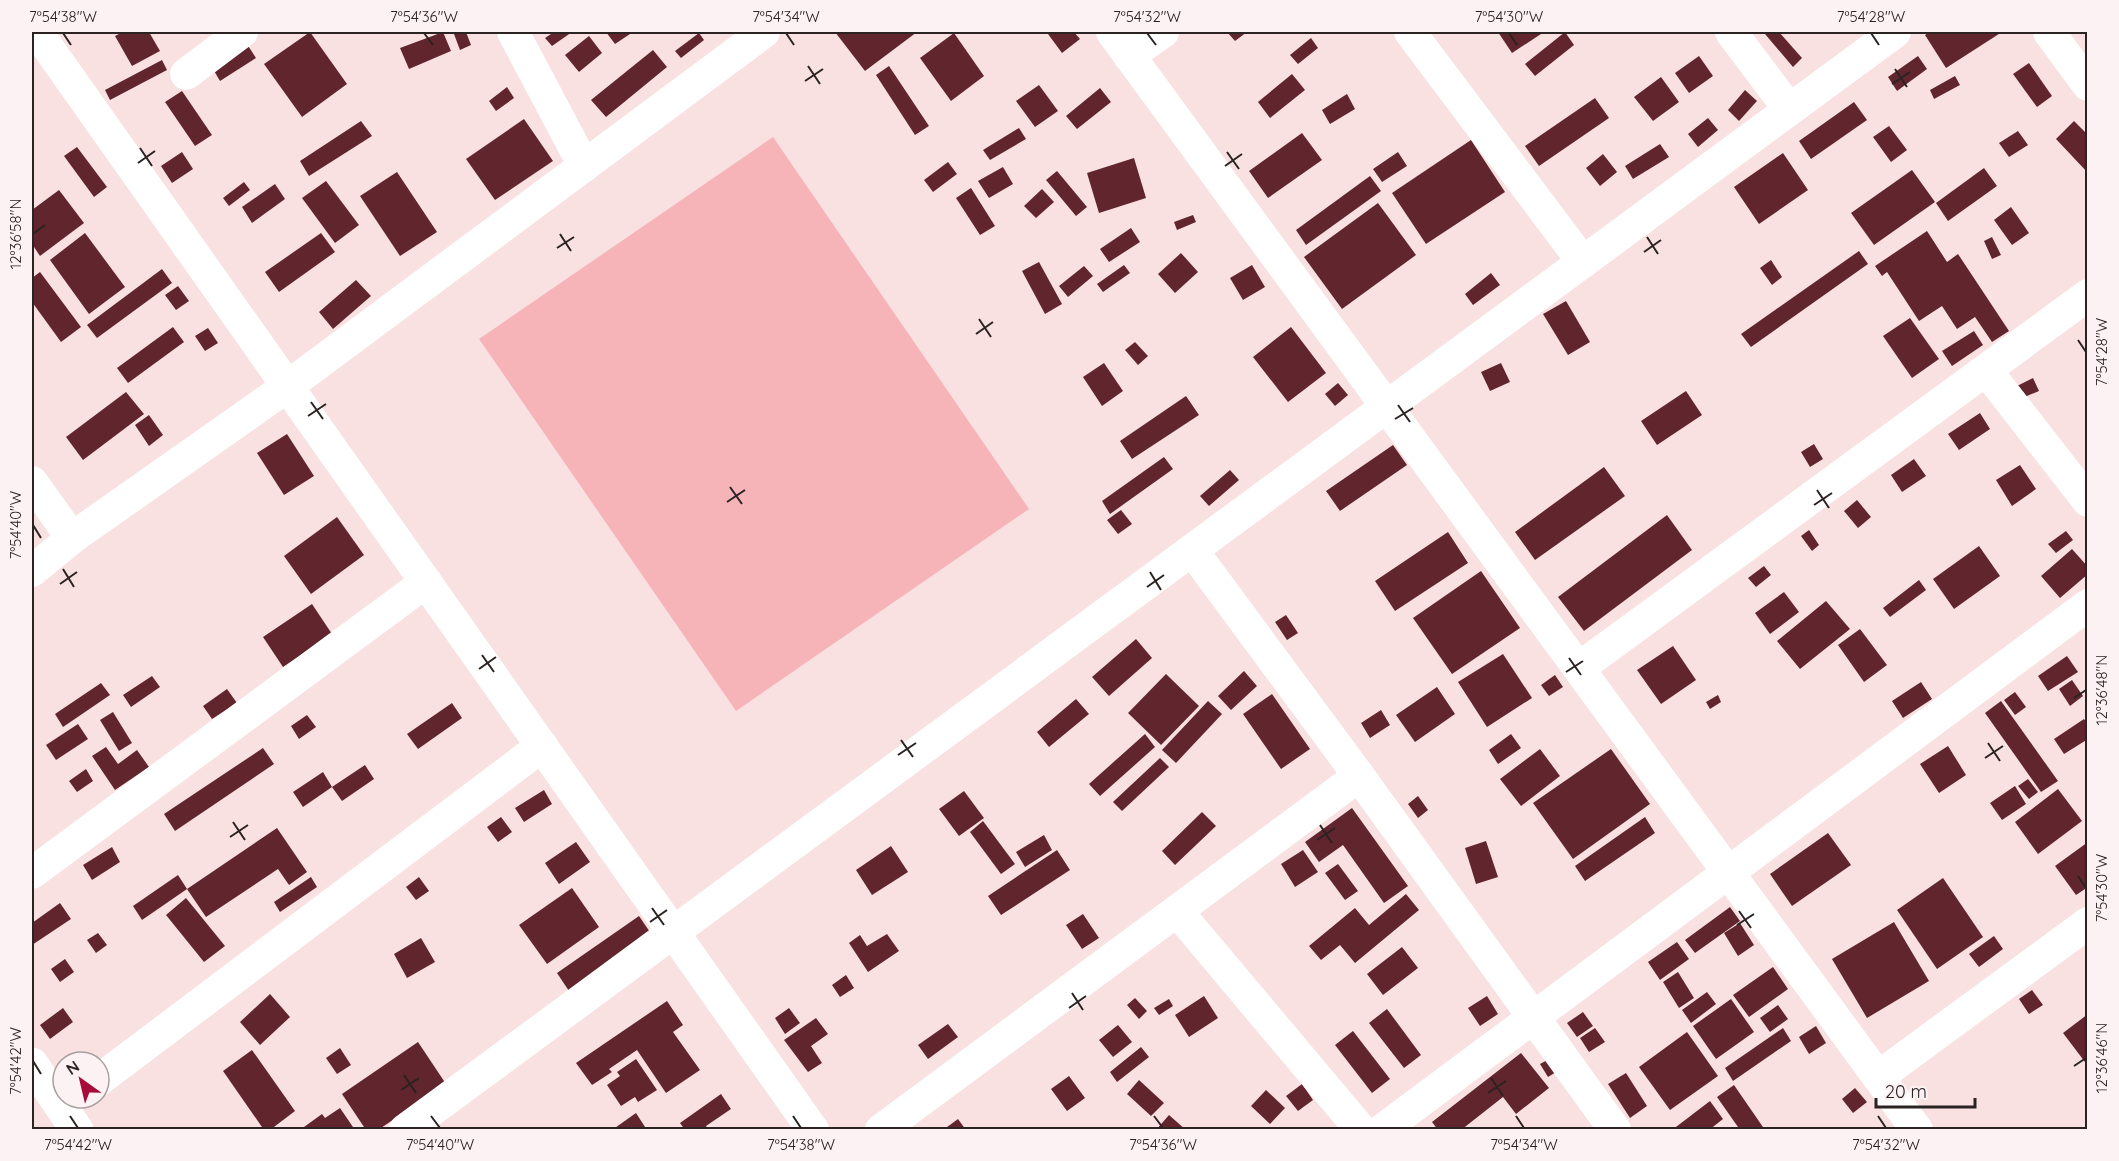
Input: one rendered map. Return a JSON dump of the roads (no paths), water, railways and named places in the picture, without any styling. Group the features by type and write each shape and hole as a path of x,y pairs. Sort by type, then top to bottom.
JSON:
{"street":[{"path":"37,32 813,1130"},
{"path":"186,74 242,32"},
{"path":"513,32 584,166"},
{"path":"32,571 72,538 288,386 764,32"},
{"path":"1162,32 1120,44 1917,1130"},
{"path":"1410,32 1583,262"},
{"path":"1731,32 1789,110"},
{"path":"405,1130 1895,32"},
{"path":"2049,32 2088,84"},
{"path":"1579,668 2088,295"},
{"path":"1986,370 2088,501"},
{"path":"32,482 72,538"},
{"path":"1192,550 1615,1130"},
{"path":"32,873 426,582"},
{"path":"1382,1130 2088,605"},
{"path":"111,1071 542,746"},
{"path":"880,1130 1359,776"},
{"path":"1177,911 1361,1130"},
{"path":"1878,1077 2088,923"},
{"path":"32,1064 71,1112"}]}
